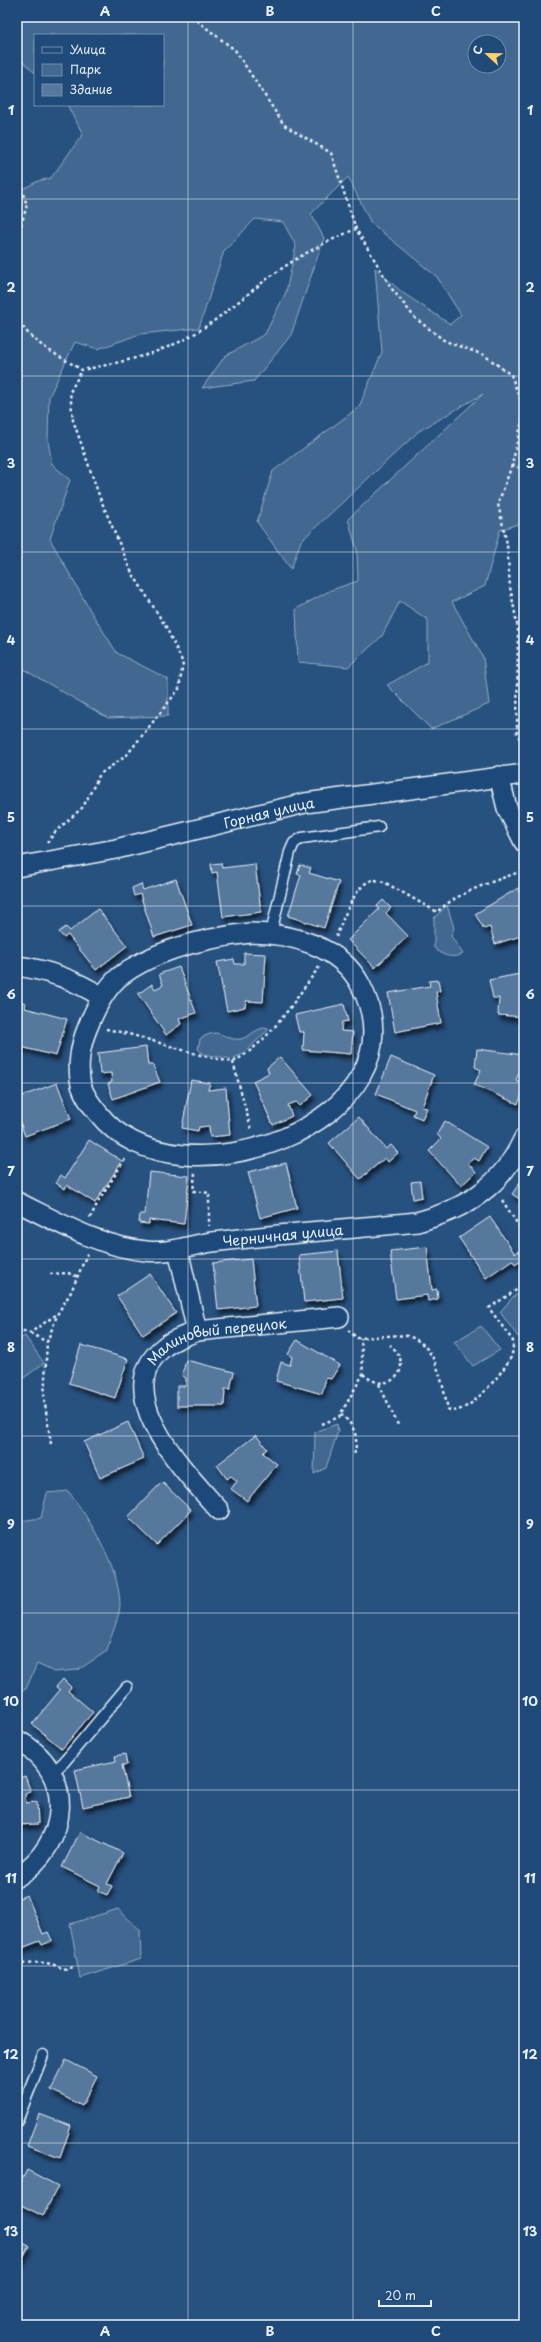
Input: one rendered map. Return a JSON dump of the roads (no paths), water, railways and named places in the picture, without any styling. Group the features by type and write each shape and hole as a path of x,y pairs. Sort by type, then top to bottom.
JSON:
{"street":[{"name":"Горная улица","path":"17,867 116,849 305,803 499,776 524,774"},
{"path":"499,776 507,808 524,842"},
{"path":"271,933 295,938 313,945 345,966 358,980 368,999 372,1018 373,1038 369,1055 349,1095 332,1112 312,1126 285,1138 256,1148 230,1153 176,1154 149,1149 126,1138 106,1124 93,1107 82,1086 79,1063 83,1038 102,997 118,978 161,953 227,935 271,933"},
{"path":"17,966 58,975 102,997"},
{"name":"Черничная улица","path":"17,1202 92,1237 123,1248 147,1252 166,1252 211,1242 417,1222 442,1216 466,1204 492,1186 524,1138"},
{"path":"178,1250 197,1331"},
{"name":"Малиновый переулок","path":"219,1510 177,1462 165,1445 149,1412 145,1394 146,1376 152,1360 163,1347 176,1339 197,1331 343,1321"},
{"path":"17,1740 29,1747 38,1755 51,1774 59,1796 60,1814 56,1832 47,1850 34,1866 17,1877"}],"lane":[{"path":"271,933 290,852 294,843 302,838 379,827"},
{"path":"51,1774 64,1762 127,1687"},
{"path":"17,2120 43,2055"}]}
